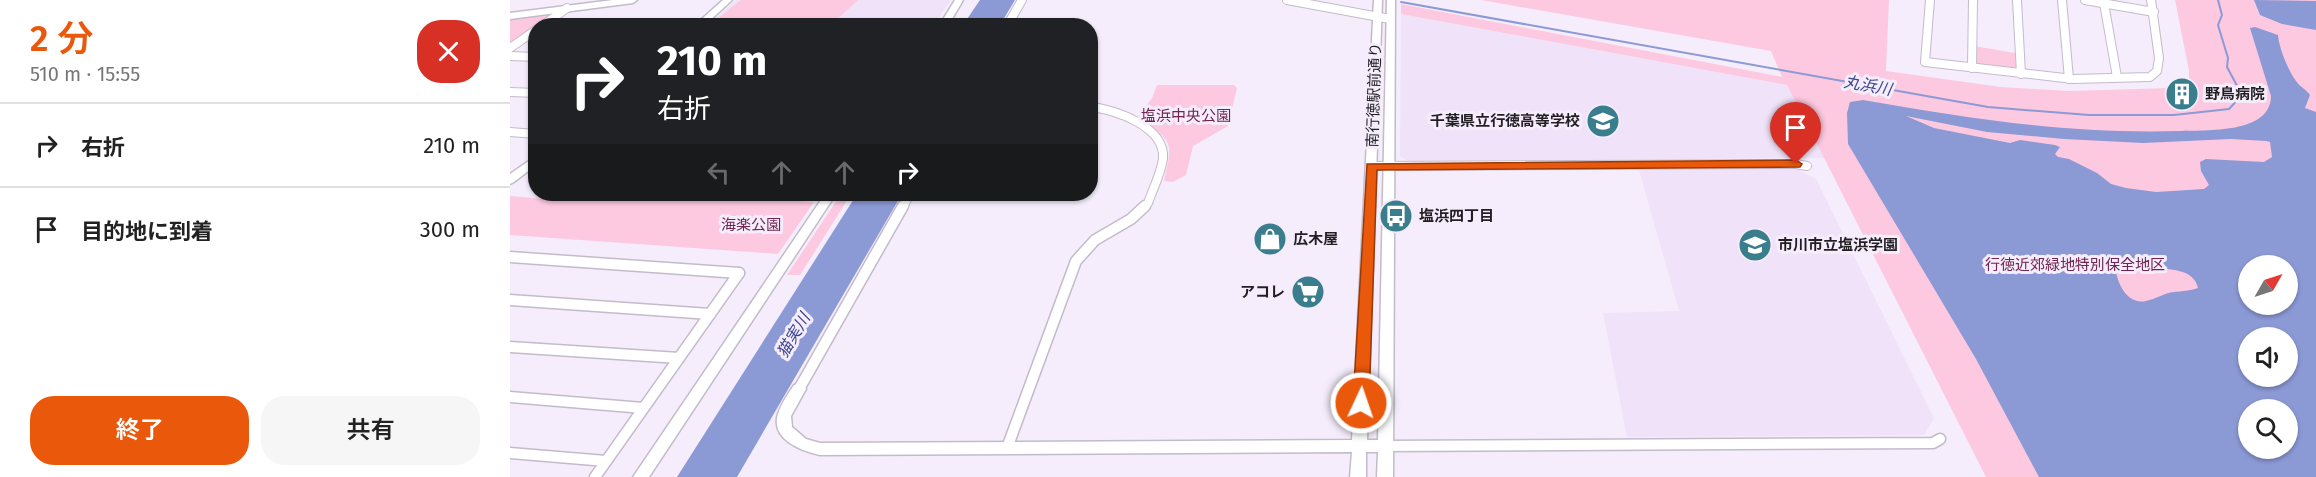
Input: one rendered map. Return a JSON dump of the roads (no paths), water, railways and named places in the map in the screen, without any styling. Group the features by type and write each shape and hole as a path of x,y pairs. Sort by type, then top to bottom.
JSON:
{"street":[{"path":"510,16 633,0"},
{"path":"707,18 728,0"},
{"path":"948,18 959,0"},
{"path":"1012,18 1022,0"},
{"path":"1287,0 1390,19"},
{"name":"南行徳駅前通り","path":"1358,477 1378,0"},
{"path":"1930,0 1924,62 2069,79 2150,77 2157,71 2159,58 2151,0"},
{"path":"1972,0 1972,68"},
{"path":"2017,0 2021,74"},
{"path":"2062,0 2069,79"},
{"path":"2085,0 2154,12"},
{"name":"南行徳駅前通り","path":"1385,477 1391,1"},
{"path":"2108,3 2117,77"},
{"path":"553,18 567,8"},
{"path":"510,48 528,36"},
{"path":"510,56 528,57"},
{"path":"510,92 528,93"},
{"path":"1007,448 1076,261 1095,240 1131,219 1143,209 1151,196 1163,158 1160,142 1129,116 1113,110 1098,108"},
{"path":"510,132 528,133"},
{"path":"1371,166 1796,164 1807,166"},
{"path":"511,178 528,165"},
{"path":"641,477 825,201"},
{"path":"906,201 784,416 784,422 795,440 811,448 1933,443 1940,439"},
{"path":"510,257 739,273 595,477"},
{"path":"510,300 710,314"},
{"path":"510,347 679,358"},
{"path":"510,397 644,408"},
{"path":"510,453 606,461"}],"water":[{"path":"980,0 1015,0 1004,18 968,18"},
{"path":"2254,0 2316,1 2316,30 2282,24 2260,15"},
{"name":"行徳近郊緑地特別保全地区","path":"2255,27 2278,35 2290,71 2310,95 2305,108 2316,112 2316,477 2039,477 1976,359 1848,144 1847,113 1850,102 1863,100 1982,119 2059,128 2138,131 2220,130 2249,124 2260,117 2268,108 2271,96 2250,28","holes":["1906,116 1987,132 2064,139 2143,143 2231,139 2266,141 2270,142 2272,157 2264,162 2206,159 2200,162 2201,171 2209,185 2204,189 2156,192 2111,184 2097,173 2069,159 2058,157 2055,154 2060,147 2055,145 2020,140 2010,143 1934,128","2125,258 2149,266 2186,273 2196,281 2198,288 2170,293 2146,301 2132,299 2122,288 2116,274 2116,260"]},
{"name":"猫実川","path":"853,201 898,201 737,477 677,477"}],"waterway":[{"name":"丸浜川","path":"1401,2 1988,107 2089,115 2174,115 2229,109 2242,95 2227,67 2228,58 2218,25 2222,15 2218,0"}],"place":[{"name":"野鳥病院","path":"2182,94"},
{"name":"千葉県立行徳高等学校","path":"1603,121"},
{"name":"塩浜四丁目","path":"1396,216"},
{"name":"広木屋","path":"1270,239"},
{"name":"市川市立塩浜学園","path":"1755,245"},
{"name":"アコレ","path":"1308,292"}],"park label":[{"name":"塩浜中央公園","path":"1186,116"},
{"name":"海楽公園","path":"751,225"}]}
